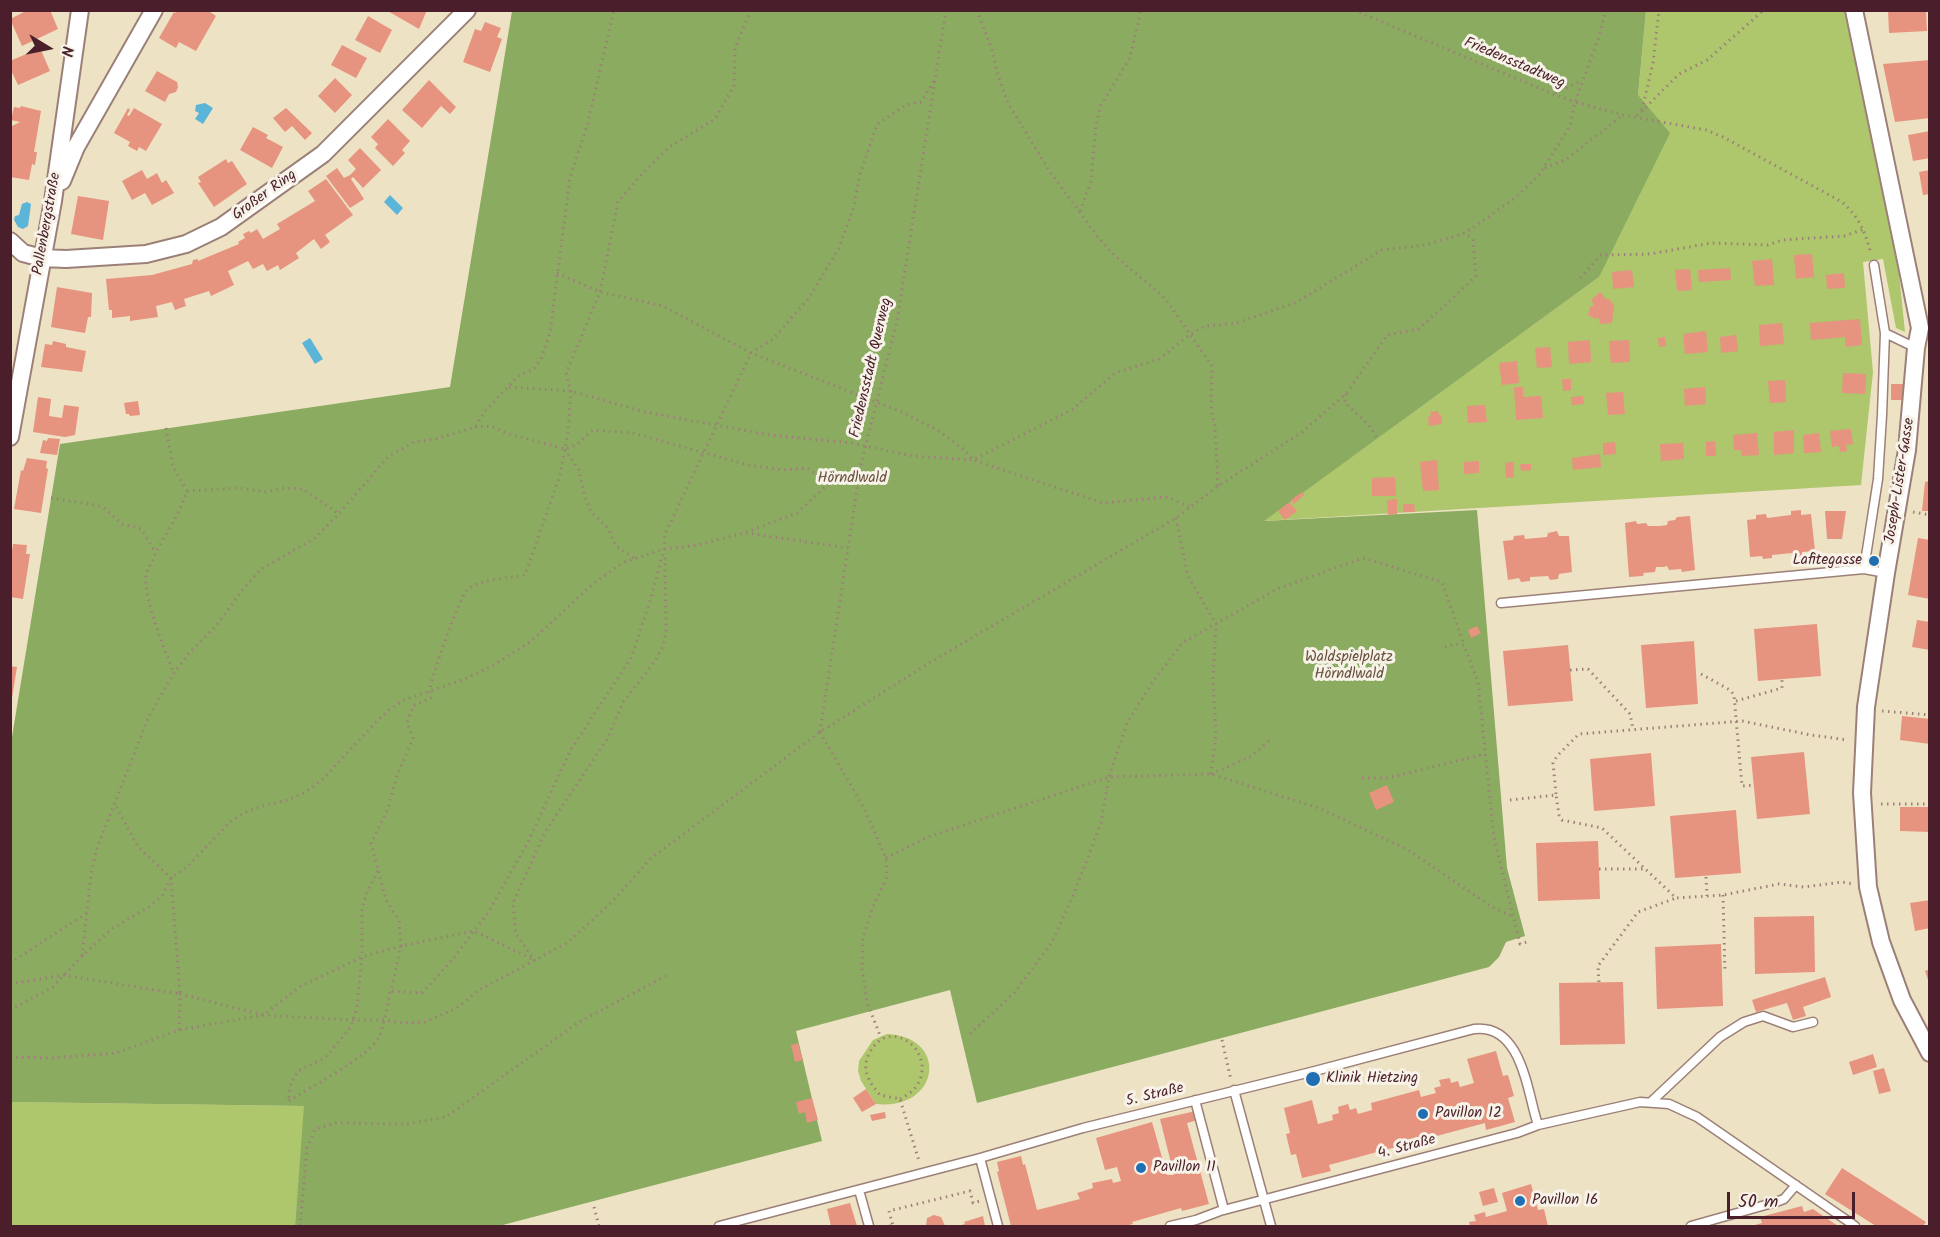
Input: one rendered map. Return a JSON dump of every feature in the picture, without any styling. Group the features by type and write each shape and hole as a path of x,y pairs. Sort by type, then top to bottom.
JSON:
{"street":[{"name":"Pallenbergstraße","path":"10,437 53,201 80,10"},
{"path":"53,201 76,147 154,10"},
{"name":"Großer Ring","path":"10,241 23,253 42,258 146,255 186,244 221,227 323,154 467,10"},
{"path":"1854,10 1923,346"},
{"name":"Joseph-Lister-Gasse","path":"1923,346 1866,707 1862,793 1868,886 1881,942 1902,1000 1929,1053"}],"lane":[{"path":"1864,569 1878,479 1884,333 1874,265"},
{"path":"1884,333 1923,346"},
{"path":"1501,603 1864,569 1886,573"},
{"path":"1652,1101 1720,1037 1744,1022 1763,1016 1793,1027 1813,1022"},
{"name":"5. Straße","path":"719,1227 743,1224 1073,1131 1311,1072 1464,1030 1484,1027 1501,1034 1515,1051 1538,1125"},
{"path":"1234,1090 1271,1227"},
{"path":"1195,1100 1224,1210"},
{"path":"1652,1101 1678,1108 1697,1117 1855,1227"},
{"name":"4. Straße","path":"1170,1227 1224,1210 1517,1133 1538,1125 1629,1103 1652,1101"},
{"path":"980,1158 998,1227"},
{"path":"1691,1227 1776,1202 1784,1198 1796,1185"},
{"path":"859,1190 869,1227"}],"path":[{"path":"475,427 486,410 518,376 534,369 542,359 550,333 570,177 587,126 614,10"},
{"path":"379,869 366,894 362,910 362,957 357,1007 351,1027 326,1058 298,1071 291,1083 288,1101 324,1081 359,1057 380,1037 402,946 399,921 386,900 379,869 371,843 388,809 396,778 413,738 406,723 413,706 431,698 430,691 458,607 468,590 485,581 525,575 560,474 571,391 566,373 600,292 618,202 668,148 715,119 734,86 735,48 751,10"},
{"name":"Friedensstadt Querweg","path":"820,732 860,469 897,321 946,10"},
{"path":"977,10 1008,103 1050,172 1114,255 1166,298 1212,366 1211,405 1215,428 1218,486"},
{"path":"1080,212 1091,181 1096,125 1101,105 1130,58 1141,10"},
{"name":"Friedensstadtweg","path":"1354,10 1575,102 1599,37 1606,10"},
{"path":"1637,116 1646,98 1651,75 1659,10"},
{"path":"1637,116 1680,74 1707,60 1764,10"},
{"path":"1553,94 1583,80"},
{"path":"535,961 516,934 513,903 545,832 607,740 624,701 655,661 663,646 666,631 667,586 665,534 752,353 773,339 809,298 839,248 854,206 859,178 876,124 906,105 921,102 934,81"},
{"path":"973,460 1072,409 1115,373 1159,359 1189,334 1205,326 1237,323 1297,302 1382,250 1425,245 1465,233 1515,198 1539,175 1570,126 1575,102 1623,115 1706,130 1723,137 1842,202 1856,214 1864,229 1874,265"},
{"path":"1543,168 1565,160 1623,115"},
{"path":"1580,278 1601,255 1650,254 1711,243 1767,245 1782,240 1844,236 1864,229"},
{"path":"10,984 63,975 180,994 262,1015 406,1023 425,1022 457,1008 477,991 567,943 611,903 650,859 820,732 929,663 1176,518 1218,486 1301,433 1346,394 1387,335 1418,329 1476,276 1473,240 1465,233"},
{"path":"557,273 600,292 663,306 752,353 877,401 937,430 965,450 973,460"},
{"path":"509,387 571,391 645,412 770,435 865,446 913,456 973,460 1103,503 1166,497 1191,507"},
{"path":"1346,394 1345,403 1367,423 1377,438"},
{"path":"82,956 91,874 97,848 149,716 174,673 189,653 216,626 260,570 315,538 380,466 399,449 414,442 436,439 475,427 491,426 506,433 565,448 576,445 593,430 633,434 728,461 783,470 807,468 830,483"},
{"path":"166,428 173,467 187,491 183,505 169,527 146,574 148,595 174,673"},
{"path":"565,448 579,470 591,512 608,528 616,546 634,558"},
{"path":"10,1010 53,987 113,928 149,907 162,896 171,878 187,867 230,822 254,809 288,800 306,792 324,778 389,710 404,700 474,675 492,666 530,642 594,583 622,563 664,549 698,545 744,533 797,513 830,483 860,469"},
{"path":"187,491 240,488 266,492 284,488 303,489 339,514"},
{"path":"51,498 104,508 122,524 141,530 156,553"},
{"path":"1909,512 1929,515"},
{"path":"1176,518 1188,576 1216,624 1213,680 1216,735 1211,774"},
{"path":"744,533 848,548"},
{"path":"391,992 422,993 452,960 488,913 529,840 570,751 631,658 664,549"},
{"path":"970,1034 1014,993 1052,942 1073,896 1101,823 1109,777 1127,723 1152,682 1182,643 1277,589 1363,558 1442,582 1478,682 1494,838 1520,944 1527,942"},
{"path":"1445,647 1454,644 1464,645"},
{"path":"1570,670 1588,669 1630,714 1633,729"},
{"path":"1701,674 1730,690 1736,701 1742,786 1754,785"},
{"path":"1736,701 1782,688 1782,680"},
{"path":"1882,711 1929,715"},
{"path":"1676,898 1602,828 1562,820 1557,807 1553,763 1572,739 1579,734 1737,721 1810,735 1864,742"},
{"path":"820,732 864,808 886,858 887,878 872,909 863,938 862,969 867,1002 881,1038"},
{"path":"1211,774 1250,757 1269,741"},
{"path":"1362,778 1388,778 1485,754"},
{"path":"886,858 928,837 1109,777 1211,774 1329,813 1408,850 1492,907 1513,917"},
{"path":"1510,800 1556,795"},
{"path":"114,802 138,847 171,878 180,994 178,1030"},
{"path":"1881,804 1929,804"},
{"path":"1599,869 1646,869"},
{"path":"1706,877 1707,896"},
{"path":"1599,982 1598,966 1638,912 1676,898 1723,895 1779,884 1804,887 1842,882 1868,886"},
{"path":"1723,895 1725,973"},
{"path":"10,963 87,913"},
{"path":"10,1057 52,1058 116,1053 178,1030 262,1015 301,986 362,957 402,946 474,932 535,961"},
{"path":"300,1227 307,1148 315,1129 336,1123 406,1124 446,1117 579,1022 666,976"},
{"path":"896,1037 910,1041 921,1056 922,1075 914,1090 900,1099 879,1095 866,1078 866,1060 873,1045 881,1038 896,1037"},
{"path":"1222,1040 1234,1090"},
{"path":"900,1099 922,1173"},
{"path":"889,1227 893,1226 889,1211 970,1191 973,1203 990,1198"},
{"path":"594,1207 599,1227"}],"green space":[{"name":"Hörndlwald","path":"512,11 1646,11 1638,95 1670,133 1599,277 1264,521 1477,510 1507,868 1525,936 1506,942 1499,957 1489,967 977,1103 950,990 796,1031 822,1141 499,1226 295,1226 304,1106 11,1102 11,743 60,444 450,387"},
{"path":"1646,11 1847,11 1899,274 1905,332 1896,328 1883,259 1863,262 1873,372 1861,485 1263,521 1599,277 1638,95"},
{"path":"887,1034 907,1038 921,1047 928,1059 929,1073 924,1086 914,1096 897,1103 876,1104 861,1081 858,1071 859,1061 873,1040"},
{"path":"11,1102 305,1106 295,1226 11,1226"}],"water":[{"path":"205,103 213,108 203,124 195,119 199,113 195,111 196,105"},
{"path":"390,195 403,208 397,215 384,202"},
{"path":"27,202 31,204 28,226 23,229 18,227 14,220 15,216 19,215 22,204"},
{"path":"310,338 323,359 315,364 302,343"}],"building":[{"path":"28,10 50,10 58,29 22,46 10,19"},
{"path":"177,10 207,10 216,16 196,51 179,42 176,48 159,38"},
{"path":"386,10 427,10 419,29"},
{"path":"1888,10 1926,10 1927,31 1889,33"},
{"path":"368,16 392,30 380,53 355,40"},
{"path":"485,22 501,28 497,37 502,39 490,72 463,62 475,29 481,31"},
{"path":"342,45 367,58 356,78 331,65"},
{"path":"40,48 50,71 18,85 10,68 10,61"},
{"path":"1930,60 1930,118 1895,122 1883,64"},
{"path":"157,71 177,82 176,92 169,94 165,102 145,91"},
{"path":"335,78 352,95 335,113 318,96"},
{"path":"429,80 456,107 450,114 441,106 422,128 402,110"},
{"path":"21,106 41,111 34,152 37,152 35,165 32,164 29,180 10,177 10,127 20,122 11,120 14,107 20,108"},
{"path":"128,108 130,110 127,115 129,116 134,108 162,124 146,151 139,147 137,151 128,146 130,142 114,133"},
{"path":"286,108 312,133 305,140 292,126 285,132 273,118"},
{"path":"388,119 410,141 402,150 405,153 393,166 375,148 378,144 371,137"},
{"path":"253,127 268,135 266,138 283,147 272,168 240,150"},
{"path":"1930,131 1930,158 1913,161 1908,135"},
{"path":"360,148 381,170 363,188 353,177 351,179 364,199 350,208 326,176 337,168 344,178 350,175 356,169 348,160"},
{"path":"226,159 228,163 232,161 247,184 214,207 198,183 201,182 198,177"},
{"path":"142,170 147,179 157,173 162,183 166,180 174,193 152,205 145,193 132,200 122,181"},
{"path":"1930,170 1930,194 1923,195 1919,172"},
{"path":"326,179 353,215 325,235 330,242 321,249 314,239 296,253 299,258 280,270 278,265 267,271 263,264 253,269 248,261 228,271 234,285 211,296 209,291 184,299 186,306 175,310 172,302 156,306 158,317 130,321 130,316 112,318 106,279 152,275 192,264 193,260 198,259 198,261 239,244 238,242 245,238 243,234 249,231 251,233 257,229 263,239 280,229 277,224 315,201 308,191"},
{"path":"78,196 109,201 103,240 71,234"},
{"path":"1812,254 1814,277 1796,279 1794,255"},
{"path":"1772,259 1774,285 1755,286 1752,261"},
{"path":"1730,268 1731,280 1699,282 1698,270"},
{"path":"1690,269 1692,290 1677,291 1675,270"},
{"path":"1632,270 1634,287 1613,289 1612,272"},
{"path":"1844,273 1845,288 1827,289 1826,275"},
{"path":"57,287 92,293 91,317 88,317 85,333 51,327"},
{"path":"1600,292 1614,305 1612,323 1600,324 1599,318 1595,319 1588,315 1590,307 1594,305 1591,300"},
{"path":"1860,319 1862,345 1846,347 1845,337 1811,340 1810,323"},
{"path":"1782,323 1784,344 1760,346 1759,325"},
{"path":"1706,331 1708,352 1685,354 1683,334"},
{"path":"1736,335 1738,351 1721,353 1720,337"},
{"path":"1665,337 1666,346 1659,347 1658,338"},
{"path":"1590,340 1591,362 1569,364 1568,342"},
{"path":"1629,340 1630,362 1611,363 1609,341"},
{"path":"53,341 66,344 66,347 86,351 82,372 41,367 45,344 52,345"},
{"path":"1550,347 1552,367 1537,368 1535,348"},
{"path":"1517,361 1519,383 1502,385 1499,363"},
{"path":"1843,373 1866,374 1865,394 1842,393"},
{"path":"1562,379 1571,379 1571,390 1563,391"},
{"path":"1785,380 1786,402 1770,403 1768,381"},
{"path":"1891,384 1904,384 1904,400 1891,400"},
{"path":"1514,387 1523,387 1523,397 1541,396 1543,418 1516,420"},
{"path":"1705,387 1706,404 1685,406 1684,389"},
{"path":"1623,392 1625,414 1608,415 1606,393"},
{"path":"1583,396 1584,404 1572,405 1571,397"},
{"path":"38,397 51,399 49,416 62,418 64,405 79,407 75,435 65,437 33,432"},
{"path":"138,401 140,415 126,414 124,403"},
{"path":"1485,405 1487,422 1468,423 1467,406"},
{"path":"1438,411 1442,424 1429,426 1430,412"},
{"path":"1851,429 1853,444 1846,445 1847,451 1840,452 1839,446 1832,447 1830,431"},
{"path":"1794,430 1794,453 1774,455 1774,432"},
{"path":"1757,433 1759,455 1742,456 1741,450 1734,450 1733,435"},
{"path":"1819,433 1821,452 1804,453 1803,435"},
{"path":"48,438 60,439 57,455 40,453 43,440 47,441"},
{"path":"1715,441 1716,456 1706,456 1706,442"},
{"path":"1615,442 1616,454 1603,455 1603,443"},
{"path":"1683,443 1684,459 1661,461 1660,444"},
{"path":"1600,454 1601,467 1573,470 1572,458"},
{"path":"27,458 47,461 46,468 48,469 41,513 14,509 21,470 23,471"},
{"path":"1437,460 1439,490 1423,491 1420,462"},
{"path":"1479,461 1479,473 1464,474 1464,462"},
{"path":"1513,462 1514,477 1506,478 1505,463"},
{"path":"1520,464 1531,464 1531,470 1521,471"},
{"path":"1395,477 1396,496 1372,496 1372,478"},
{"path":"1930,481 1930,511 1922,511 1925,482"},
{"path":"1302,492 1304,495 1294,504 1291,500"},
{"path":"1397,499 1397,514 1388,515 1387,500"},
{"path":"1289,502 1297,511 1285,520 1278,511"},
{"path":"1403,504 1414,504 1415,512 1403,512"},
{"path":"1801,510 1801,515 1811,514 1815,551 1802,552 1802,556 1793,557 1792,553 1772,555 1772,558 1763,559 1762,556 1750,557 1747,520 1756,519 1756,515 1766,514 1767,518 1791,515 1791,511"},
{"path":"1825,511 1846,511 1842,539 1827,539"},
{"path":"1690,516 1695,570 1682,572 1681,569 1669,570 1667,566 1656,567 1655,572 1629,577 1625,523 1636,521 1637,524 1660,526 1667,525 1668,521 1675,520 1677,517"},
{"path":"1557,531 1559,536 1569,536 1572,572 1559,574 1558,579 1550,580 1548,576 1530,577 1530,581 1521,582 1519,578 1508,580 1503,541 1524,535 1525,539 1547,537 1548,533"},
{"path":"1918,538 1930,540 1930,599 1908,595"},
{"path":"13,544 27,545 26,554 30,554 23,599 10,597 10,551 12,551"},
{"path":"1917,620 1930,622 1930,650 1912,647"},
{"path":"1817,624 1821,676 1758,681 1754,629"},
{"path":"1477,626 1481,633 1471,638 1468,630"},
{"path":"1694,641 1698,704 1646,708 1641,645"},
{"path":"1568,645 1573,701 1508,706 1503,651"},
{"path":"10,666 17,667 12,698 10,698"},
{"path":"1902,716 1930,719 1930,744 1900,740"},
{"path":"1804,752 1810,814 1757,819 1751,757"},
{"path":"1651,753 1655,806 1594,811 1590,759"},
{"path":"1387,785 1394,802 1376,810 1369,793"},
{"path":"1900,807 1930,807 1930,832 1900,831"},
{"path":"1736,810 1741,873 1675,878 1670,816"},
{"path":"1598,841 1600,899 1538,901 1536,843"},
{"path":"1930,900 1930,928 1915,931 1910,903"},
{"path":"1814,916 1815,972 1755,974 1754,917"},
{"path":"1721,944 1723,1006 1657,1009 1655,947"},
{"path":"1930,969 1930,983 1929,983 1925,971"},
{"path":"1825,977 1831,997 1803,1007 1806,1016 1793,1020 1787,1003 1756,1012 1752,1000"},
{"path":"1623,982 1625,1044 1560,1045 1559,983"},
{"path":"798,1043 803,1060 795,1062 791,1045"},
{"name":"Pavillon 12","path":"1496,1051 1503,1076 1508,1075 1514,1096 1508,1098 1515,1122 1486,1130 1485,1123 1329,1165 1331,1171 1302,1178 1296,1154 1291,1155 1286,1134 1290,1133 1284,1108 1312,1100 1318,1124 1333,1120 1332,1115 1339,1113 1338,1107 1348,1104 1350,1110 1356,1108 1358,1114 1372,1110 1371,1103 1419,1090 1421,1097 1436,1093 1434,1088 1441,1086 1439,1080 1450,1078 1451,1083 1458,1081 1460,1087 1474,1083 1467,1059"},
{"path":"1873,1054 1877,1067 1853,1075 1849,1062"},
{"path":"1884,1068 1891,1091 1879,1094 1873,1071"},
{"path":"866,1089 876,1104 862,1112 853,1098"},
{"path":"812,1098 818,1120 807,1123 805,1112 799,1114 796,1102"},
{"name":"Pavillon 11","path":"1196,1111 1198,1120 1187,1123 1209,1204 1182,1211 1181,1208 1124,1226 1011,1226 997,1172 999,1171 997,1162 1021,1156 1037,1210 1080,1199 1077,1193 1093,1188 1092,1183 1112,1179 1113,1183 1121,1181 1117,1167 1105,1170 1096,1138 1152,1122 1167,1175 1174,1175 1160,1119"},
{"path":"885,1112 886,1118 872,1121 870,1115"},
{"path":"1842,1168 1926,1222 1923,1226 1876,1226 1825,1194"},
{"name":"Pavillon 16","path":"1531,1184 1538,1210 1544,1209 1548,1226 1470,1226 1469,1222 1476,1221 1474,1215 1485,1212 1486,1217 1507,1211 1502,1193"},
{"path":"1494,1188 1498,1202 1483,1206 1479,1192"},
{"path":"850,1203 857,1226 831,1226 827,1209"},
{"path":"1802,1206 1804,1212 1813,1209 1838,1226 1751,1226 1762,1223 1760,1217"},
{"path":"934,1215 941,1217 945,1226 926,1226 927,1218"},
{"path":"983,1216 985,1226 958,1226 965,1224 964,1222"}],"place":[{"name":"Lafitegasse","path":"1874,561"},
{"name":"Klinik Hietzing","path":"1313,1079"},
{"name":"Pavillon 12","path":"1423,1114"},
{"name":"Pavillon 11","path":"1141,1168"},
{"name":"Pavillon 16","path":"1520,1201"}],"park label":[{"name":"Waldspielplatz Hörndlwald","path":"1349,666"}]}
